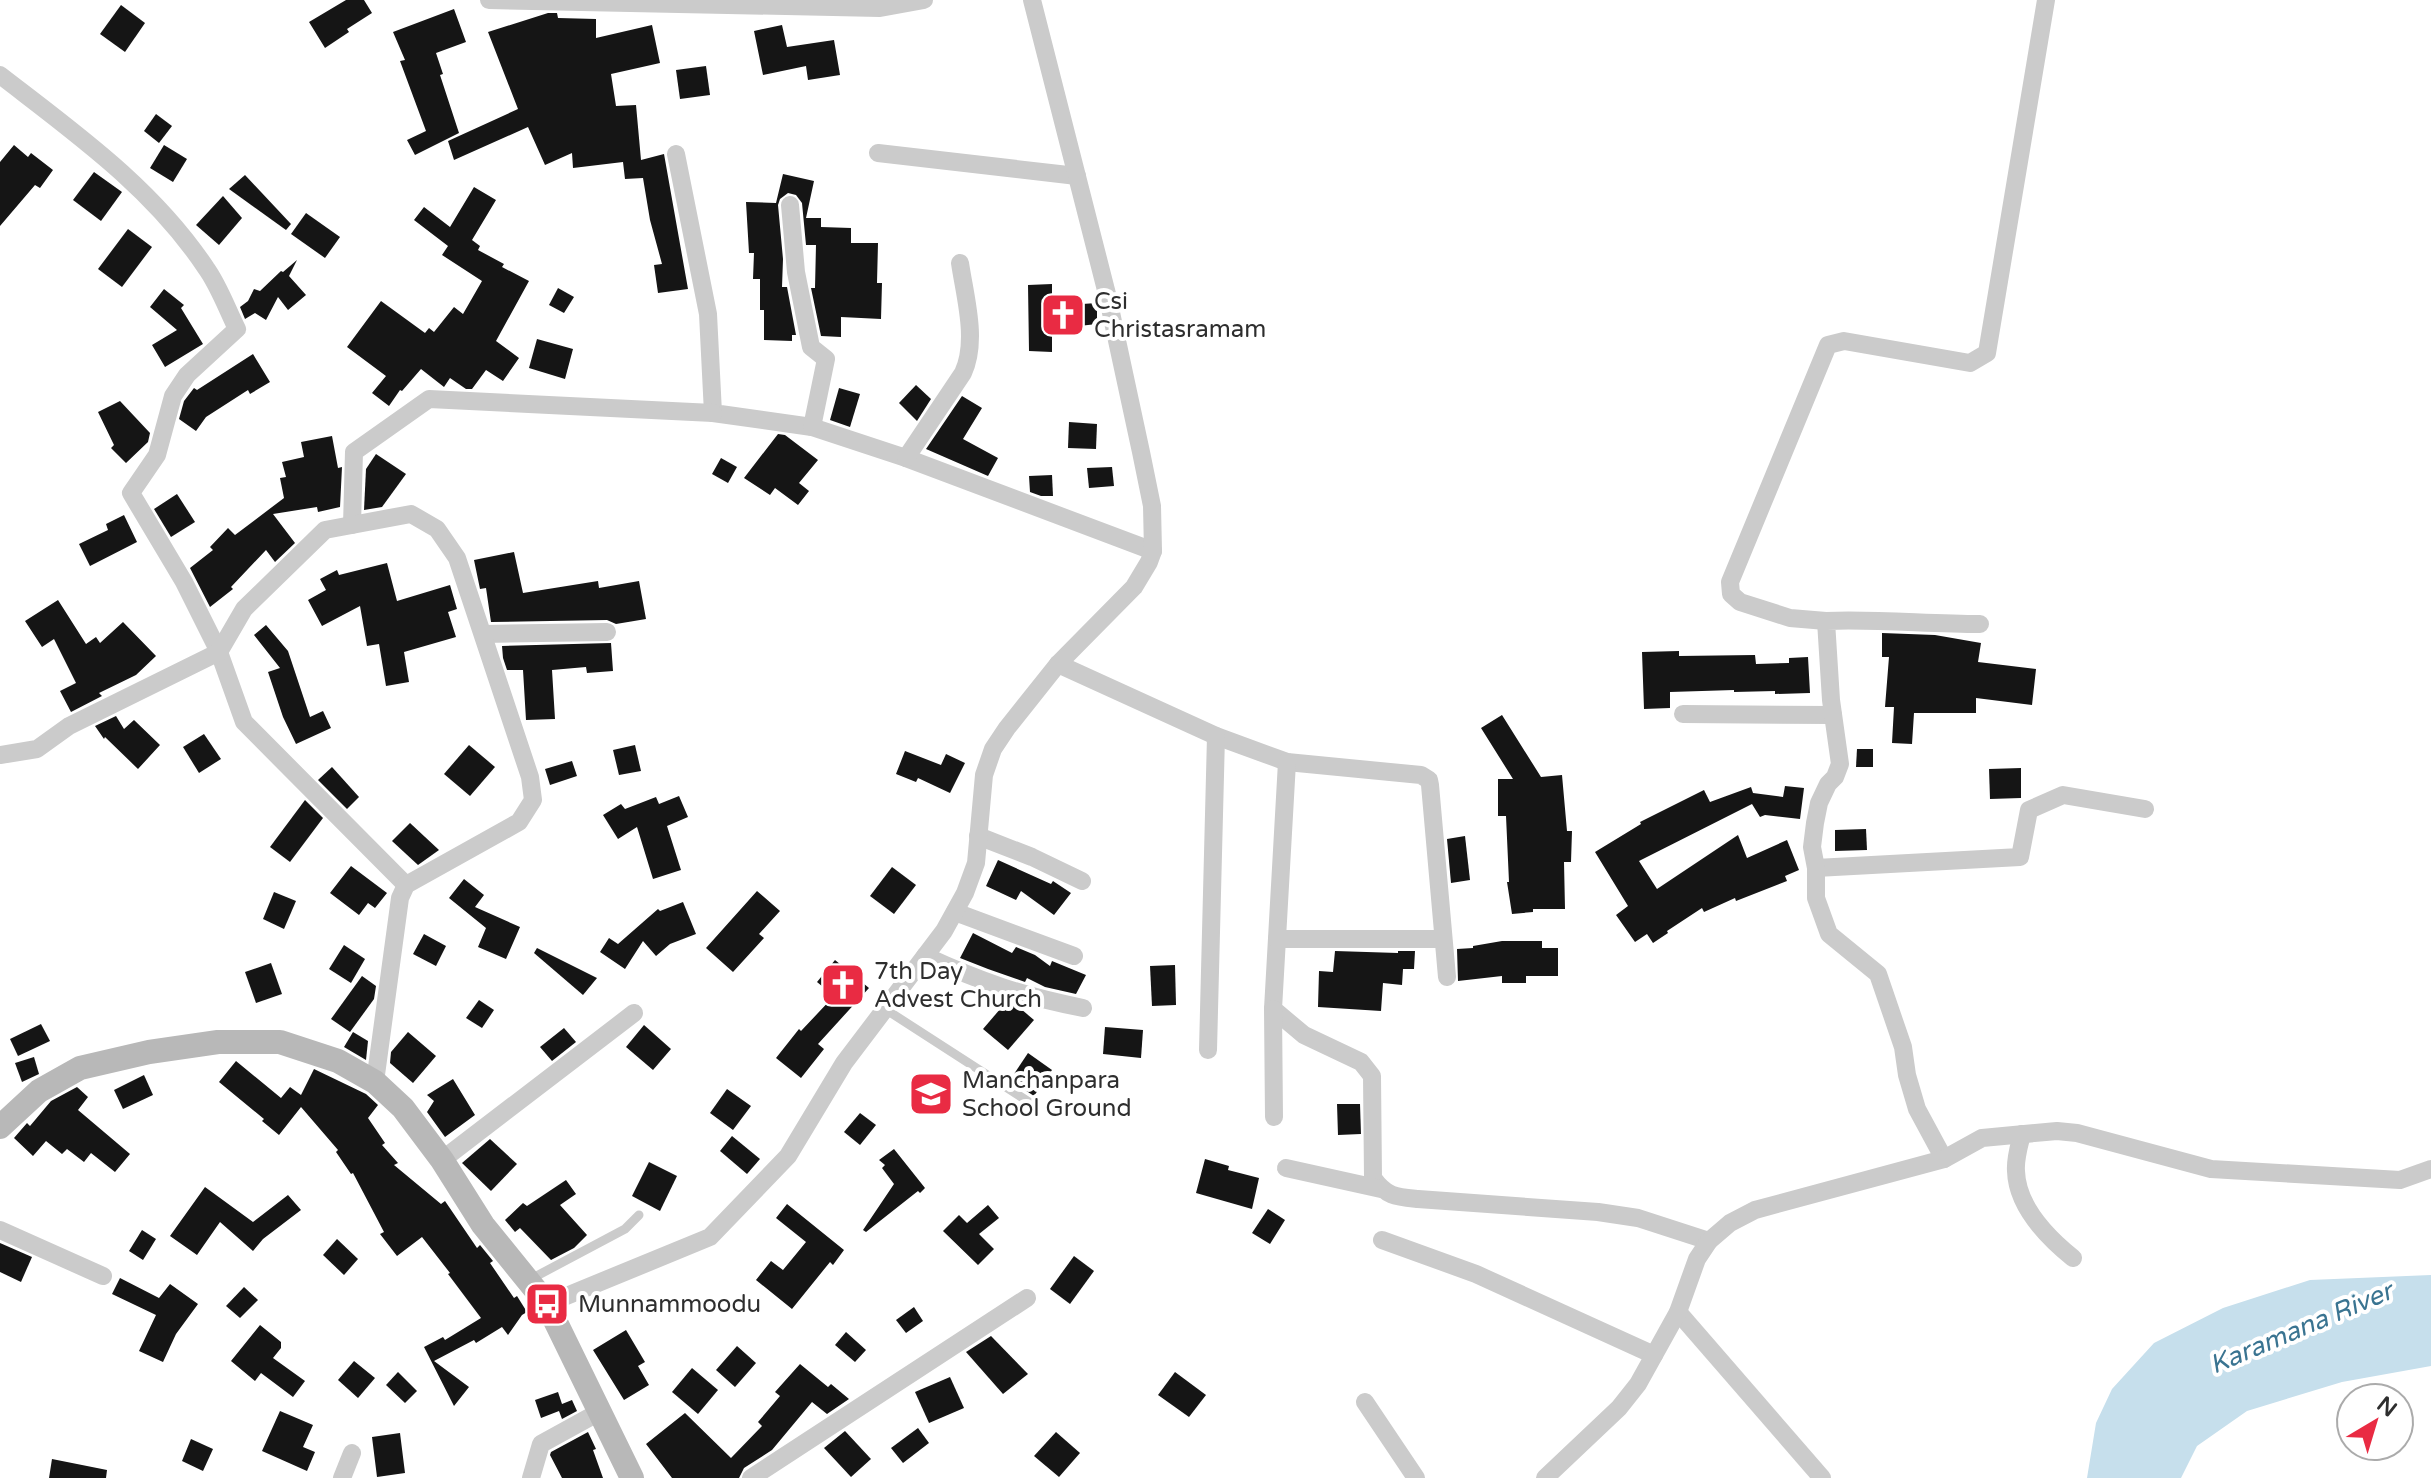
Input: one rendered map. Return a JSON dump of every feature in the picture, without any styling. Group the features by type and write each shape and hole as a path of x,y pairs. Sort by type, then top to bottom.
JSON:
{"main road":[{"path":"0,1127 39,1091 80,1068 149,1052 218,1042 280,1042 338,1061 375,1082 403,1108 442,1160 483,1225 547,1304 632,1478"}],"street":[{"path":"489,0 878,4 924,0"},
{"path":"547,1304 710,1237 788,1156 844,1063 944,931 965,893 976,863 984,775 993,749 1058,664 1134,587 1153,551 1152,506 1107,294 1032,0"},
{"path":"1980,624 1790,618 1740,602 1731,594 1730,582 1828,345 1844,341 1970,363 1987,353 2046,0"},
{"path":"0,75 102,154 157,204 207,269 237,329 187,375 173,396 157,455 131,493 184,582 219,652 244,722 406,885"},
{"path":"878,153 1077,176"},
{"path":"676,154 708,314 713,413"},
{"path":"790,205 796,272 811,347 826,359 812,427"},
{"path":"906,458 969,362 970,337 960,263"},
{"path":"352,525 354,452 429,399 713,413 812,427 906,458 1153,551"},
{"path":"0,755 37,749 69,726 219,652 244,609 325,530 411,514 437,529 457,558 534,789 533,800 519,822 406,885 400,898 375,1082"},
{"path":"1826,621 1840,764 1819,803 1812,847 1816,898 1829,934 1878,974 1903,1047 1917,1109 1944,1159"},
{"path":"483,634 607,632"},
{"path":"1058,664 1216,736 1287,762 1421,775 1429,780 1447,977"},
{"path":"1683,714 1833,715"},
{"path":"1208,1050 1216,736"},
{"path":"1274,1117 1273,1009 1287,762"},
{"path":"1816,868 2020,857 2029,810 2063,795 2145,809"},
{"path":"978,836 1082,881"},
{"path":"955,912 1074,956"},
{"path":"1277,939 1443,939"},
{"path":"925,956 994,987 1083,1008"},
{"path":"1273,1009 1304,1035 1361,1062 1372,1076 1373,1178 1381,1189"},
{"path":"442,1160 634,1013"},
{"path":"1545,1478 1619,1408 1638,1384 1678,1312 1697,1259 1709,1241 1730,1223 1755,1210 1944,1159 1982,1138 2057,1131 2077,1133 2211,1169 2400,1180 2431,1169"},
{"path":"2022,1134 2015,1167 2017,1184 2027,1210 2073,1258"},
{"path":"1286,1168 1381,1189 1396,1197 1554,1207 1638,1218 1709,1241"},
{"path":"0,1230 103,1276"},
{"path":"1382,1240 1476,1274 1654,1355"},
{"path":"751,1478 1027,1298"},
{"path":"1678,1312 1822,1478"},
{"path":"1365,1402 1416,1478"},
{"path":"531,1478 541,1444 601,1411"},
{"path":"342,1478 352,1453"}],"lane":[{"path":"885,1009 1029,1102"},
{"path":"529,1280 625,1229 639,1215"}],"water":[{"name":"Karamana River","path":"2431,1275 2431,1366 2335,1382 2247,1411 2197,1446 2181,1478 2087,1478 2096,1423 2112,1389 2154,1343 2223,1308 2310,1280"}],"building":[{"path":"346,0 364,0 372,13 325,48 309,22"},
{"path":"121,5 145,23 125,52 100,34"},
{"path":"454,9 466,42 436,53 459,133 415,155 407,140 426,131 400,61 405,60 393,32"},
{"path":"557,13 558,18 596,19 596,38 652,25 660,63 611,74 616,106 636,105 641,160 664,154 688,289 658,293 654,265 662,264 643,178 625,179 623,162 573,168 572,153 545,165 528,127 454,160 448,141 518,109 488,32"},
{"path":"782,25 787,47 834,40 840,75 808,80 806,66 763,75 754,31"},
{"path":"706,66 710,95 680,99 676,70"},
{"path":"156,114 172,126 159,143 144,131"},
{"path":"14,145 28,157 31,153 53,170 40,188 35,185 0,226 0,162"},
{"path":"164,145 187,159 173,182 150,168"},
{"path":"94,172 122,192 101,221 73,200"},
{"path":"783,174 814,181 806,218 821,218 821,227 851,228 851,243 878,243 877,283 882,283 881,319 841,317 841,337 821,336 811,288 815,288 816,245 806,245 802,203 796,195 788,193 778,205 782,287 787,287 796,335 792,335 792,341 764,340 760,279 753,279 754,253 749,253 746,202 776,203"},
{"path":"245,175 291,224 286,230 229,189"},
{"path":"474,187 496,200 472,240 480,246 478,250 529,281 496,341 519,358 503,381 486,370 472,389 466,389 450,378 444,387 421,369 389,406 372,393 386,376 347,347 381,301 425,333 429,328 434,332 454,307 463,314 482,281 442,255 448,246 414,220 424,207 450,227"},
{"path":"223,196 242,218 219,245 196,225"},
{"path":"306,213 340,237 325,258 291,234"},
{"path":"128,229 152,247 122,287 98,269"},
{"path":"297,260 289,276 306,295 288,310 278,297 266,320 255,313 245,319 240,307 248,301 254,289 260,291"},
{"name":"Csi Christasramam","path":"1052,284 1052,306 1097,303 1097,324 1052,329 1052,352 1029,351 1028,285"},
{"path":"558,288 574,297 564,313 549,305"},
{"path":"164,289 184,305 181,308 203,344 165,367 152,345 177,330 150,307"},
{"path":"537,339 573,349 565,379 529,368"},
{"path":"253,354 270,382 250,394 248,390 206,417 196,431 179,419 184,401 194,388 197,390"},
{"path":"916,385 931,399 917,421 899,403"},
{"path":"839,388 860,394 850,427 830,420"},
{"path":"962,396 982,408 963,439 998,458 988,476 926,449"},
{"path":"120,401 150,433 148,442 126,463 111,448 114,445 98,412"},
{"path":"1069,422 1097,424 1096,449 1068,448"},
{"path":"778,434 785,435 818,460 799,483 809,491 798,505 775,488 770,495 744,478"},
{"path":"332,436 338,468 342,467 340,507 318,512 317,507 273,514 295,543 275,562 266,550 231,587 233,589 210,607 190,568 213,550 210,547 228,528 235,535 284,498 280,478 286,477 282,462 304,457 301,442"},
{"path":"376,454 406,474 382,507 364,510 366,469"},
{"path":"721,458 737,467 728,483 712,474"},
{"path":"1112,467 1114,486 1089,488 1087,468"},
{"path":"1052,475 1053,496 1030,492 1029,476"},
{"path":"177,494 195,522 171,537 154,509"},
{"path":"124,515 137,542 90,566 79,544 108,530 106,524"},
{"path":"514,552 523,593 598,581 599,588 639,581 646,619 616,624 607,620 491,622 486,588 480,589 474,560"},
{"path":"387,563 397,601 450,585 457,609 448,612 456,637 404,652 409,682 386,686 379,644 367,646 360,606 322,626 308,600 326,590 320,579 337,570 339,575"},
{"path":"58,600 86,644 96,637 100,643 123,622 156,656 136,675 99,693 102,696 71,712 60,691 76,683 54,639 42,647 25,621"},
{"path":"266,625 288,651 310,717 323,711 331,728 296,744 268,672 280,668 254,635"},
{"path":"1882,633 1935,635 1981,643 1978,662 2036,669 2032,705 1976,698 1976,713 1914,713 1912,744 1892,743 1894,707 1885,707 1889,657 1882,657"},
{"path":"611,643 613,671 587,673 586,667 552,670 555,719 526,720 523,670 507,670 502,646"},
{"path":"1679,651 1679,656 1755,655 1756,664 1789,663 1789,658 1808,657 1810,693 1734,690 1670,692 1670,708 1644,709 1642,652"},
{"path":"1502,715 1541,777 1562,775 1567,831 1572,831 1571,862 1564,862 1565,909 1533,909 1533,912 1512,914 1507,882 1506,816 1498,816 1498,779 1513,779 1481,728"},
{"path":"116,716 124,729 134,720 160,745 138,769 104,739 95,726"},
{"path":"204,734 221,759 199,773 183,747"},
{"path":"469,745 495,767 470,796 444,774"},
{"path":"635,745 641,771 619,775 613,750"},
{"path":"1857,749 1873,749 1873,767 1856,767"},
{"path":"905,751 941,765 946,754 965,763 950,793 918,778 916,782 896,774"},
{"path":"572,761 577,776 550,785 545,769"},
{"path":"332,767 359,797 347,809 318,780"},
{"path":"2021,768 2021,798 1990,799 1989,769"},
{"path":"1785,786 1804,788 1800,819 1760,817 1752,804 1639,861 1657,889 1738,835 1747,858 1787,840 1799,870 1785,876 1787,881 1736,901 1735,898 1704,912 1702,908 1653,943 1647,934 1635,942 1616,915 1628,906 1595,852 1640,822 1704,790 1710,802 1751,787 1753,793 1783,797"},
{"path":"679,796 688,817 667,826 681,870 653,879 637,827 618,839 603,815 621,804 625,809 656,797 659,804"},
{"path":"305,800 323,818 290,862 270,847"},
{"path":"410,823 439,850 418,865 392,841"},
{"path":"1866,829 1867,850 1835,851 1835,830"},
{"path":"1465,836 1470,880 1451,883 1447,839"},
{"path":"998,860 1051,884 1053,881 1071,893 1054,915 1021,891 1016,900 986,886"},
{"path":"351,866 387,893 375,908 368,903 359,915 330,893"},
{"path":"892,867 916,885 894,914 870,896"},
{"path":"464,879 484,895 475,907 520,927 506,959 478,947 486,928 449,898"},
{"path":"757,891 780,911 759,934 764,938 733,972 706,948"},
{"path":"274,892 296,901 284,929 263,919"},
{"path":"683,902 696,934 670,944 656,956 643,941 625,969 600,952 609,938 618,944 658,909 660,911"},
{"path":"973,933 1012,953 1016,947 1050,966 1052,961 1086,975 1076,994 988,969 960,958"},
{"path":"424,934 446,946 436,966 413,954"},
{"path":"1502,941 1542,941 1542,948 1558,948 1558,976 1526,976 1526,983 1502,983 1502,976 1458,981 1457,949"},
{"path":"344,945 365,959 351,983 329,969"},
{"path":"537,948 597,978 583,995 534,953"},
{"path":"1335,951 1415,951 1414,969 1403,969 1402,985 1383,983 1381,1011 1318,1007 1319,971 1333,972"},
{"path":"835,960 869,988 818,1044 824,1049 801,1078 776,1058 799,1029 801,1031 834,996 817,982"},
{"path":"271,963 282,994 256,1003 245,972"},
{"path":"1175,965 1176,1005 1152,1006 1150,966"},
{"path":"362,976 376,986 374,999 350,1032 331,1019"},
{"path":"479,1000 494,1010 482,1028 466,1018"},
{"path":"1007,1001 1034,1020 1008,1050 983,1029"},
{"path":"41,1024 50,1041 18,1056 10,1039"},
{"path":"644,1025 671,1049 653,1070 626,1047"},
{"path":"1105,1027 1143,1030 1141,1058 1103,1054"},
{"path":"564,1028 576,1042 552,1061 540,1047"},
{"path":"353,1032 368,1041 366,1060 344,1047"},
{"path":"408,1032 436,1056 413,1083 390,1063 391,1052"},
{"path":"1028,1053 1052,1070 1034,1096 1010,1080"},
{"path":"34,1057 39,1074 22,1082 15,1063"},
{"path":"236,1061 281,1098 290,1087 301,1095 314,1069 366,1094 378,1105 368,1118 385,1143 382,1145 398,1163 394,1165 441,1204 445,1201 477,1248 480,1245 493,1261 490,1263 514,1298 517,1296 527,1312 508,1335 502,1327 476,1343 474,1340 434,1361 469,1387 454,1406 424,1347 443,1337 445,1340 481,1318 422,1237 397,1256 380,1234 384,1232 353,1173 336,1152 338,1150 301,1107 279,1135 219,1082"},
{"path":"144,1075 153,1095 123,1109 114,1090"},
{"path":"453,1079 475,1115 445,1137 427,1112 434,1101 427,1095"},
{"path":"77,1087 88,1097 78,1110 130,1154 115,1172 91,1153 84,1162 67,1149 62,1154 46,1141 33,1156 14,1138 27,1123 30,1126 51,1101"},
{"path":"727,1089 751,1106 733,1130 710,1113"},
{"path":"1337,1104 1360,1104 1361,1134 1338,1135"},
{"path":"860,1113 876,1125 860,1145 844,1132"},
{"path":"732,1136 760,1159 747,1174 720,1151"},
{"path":"490,1139 517,1164 491,1191 462,1163"},
{"path":"894,1149 925,1188 866,1232 863,1230 894,1184 882,1168 885,1165 879,1160"},
{"path":"1205,1159 1229,1166 1228,1170 1259,1178 1252,1209 1196,1193"},
{"path":"649,1162 677,1176 660,1211 632,1196"},
{"path":"566,1180 576,1194 560,1205 587,1235 574,1248 551,1260 520,1228 515,1232 505,1220 523,1203 527,1206"},
{"path":"205,1187 253,1222 288,1195 301,1210 263,1239 253,1251 220,1222 197,1255 170,1236"},
{"path":"787,1204 844,1250 833,1265 830,1262 792,1309 756,1280 771,1261 783,1270 806,1242 776,1218"},
{"path":"988,1205 999,1218 979,1234 994,1249 978,1265 943,1231 959,1215 967,1223"},
{"path":"1268,1209 1285,1220 1270,1244 1252,1233"},
{"path":"142,1230 156,1239 143,1260 129,1251"},
{"path":"337,1239 358,1259 344,1275 323,1255"},
{"path":"0,1243 32,1257 21,1282 0,1272"},
{"path":"1074,1256 1094,1271 1070,1304 1050,1289"},
{"path":"120,1278 159,1298 170,1284 198,1304 176,1334 163,1362 139,1351 156,1315 112,1294"},
{"path":"244,1287 258,1300 240,1318 226,1306"},
{"path":"914,1307 923,1321 906,1333 896,1320"},
{"path":"260,1325 281,1342 281,1348 273,1358 305,1381 293,1397 261,1373 255,1381 231,1361"},
{"path":"626,1330 645,1362 638,1366 649,1385 624,1400 593,1350"},
{"path":"846,1332 866,1350 855,1362 835,1345"},
{"path":"991,1336 1028,1374 1003,1394 966,1352"},
{"path":"737,1346 756,1363 735,1387 716,1370"},
{"path":"354,1361 375,1378 358,1398 338,1380"},
{"path":"800,1364 828,1387 831,1384 849,1399 827,1414 812,1402 772,1450 744,1468 739,1478 672,1478 646,1444 685,1413 731,1458 762,1426 758,1422 780,1396 775,1392"},
{"path":"692,1368 718,1390 698,1414 672,1392"},
{"path":"398,1372 417,1391 405,1403 386,1385"},
{"path":"1175,1372 1206,1395 1189,1417 1158,1395"},
{"path":"950,1377 964,1408 929,1423 915,1392"},
{"path":"558,1392 562,1404 572,1400 577,1411 562,1419 559,1411 541,1418 535,1400"},
{"path":"280,1411 313,1425 303,1447 315,1452 307,1471 262,1451"},
{"path":"918,1428 929,1443 903,1463 891,1448"},
{"path":"845,1431 871,1459 851,1477 824,1448"},
{"path":"588,1432 603,1478 562,1478 551,1452"},
{"path":"1056,1432 1080,1453 1059,1477 1034,1456"},
{"path":"400,1433 405,1473 377,1477 372,1437"},
{"path":"191,1439 213,1449 203,1471 182,1461"},
{"path":"52,1459 107,1470 106,1478 49,1478"}],"place":[{"name":"Csi Christasramam","path":"1063,315"},
{"name":"7th Day Advest Church","path":"843,985"},
{"name":"Manchanpara School Ground","path":"931,1094"},
{"name":"Munnammoodu","path":"547,1304"}]}
